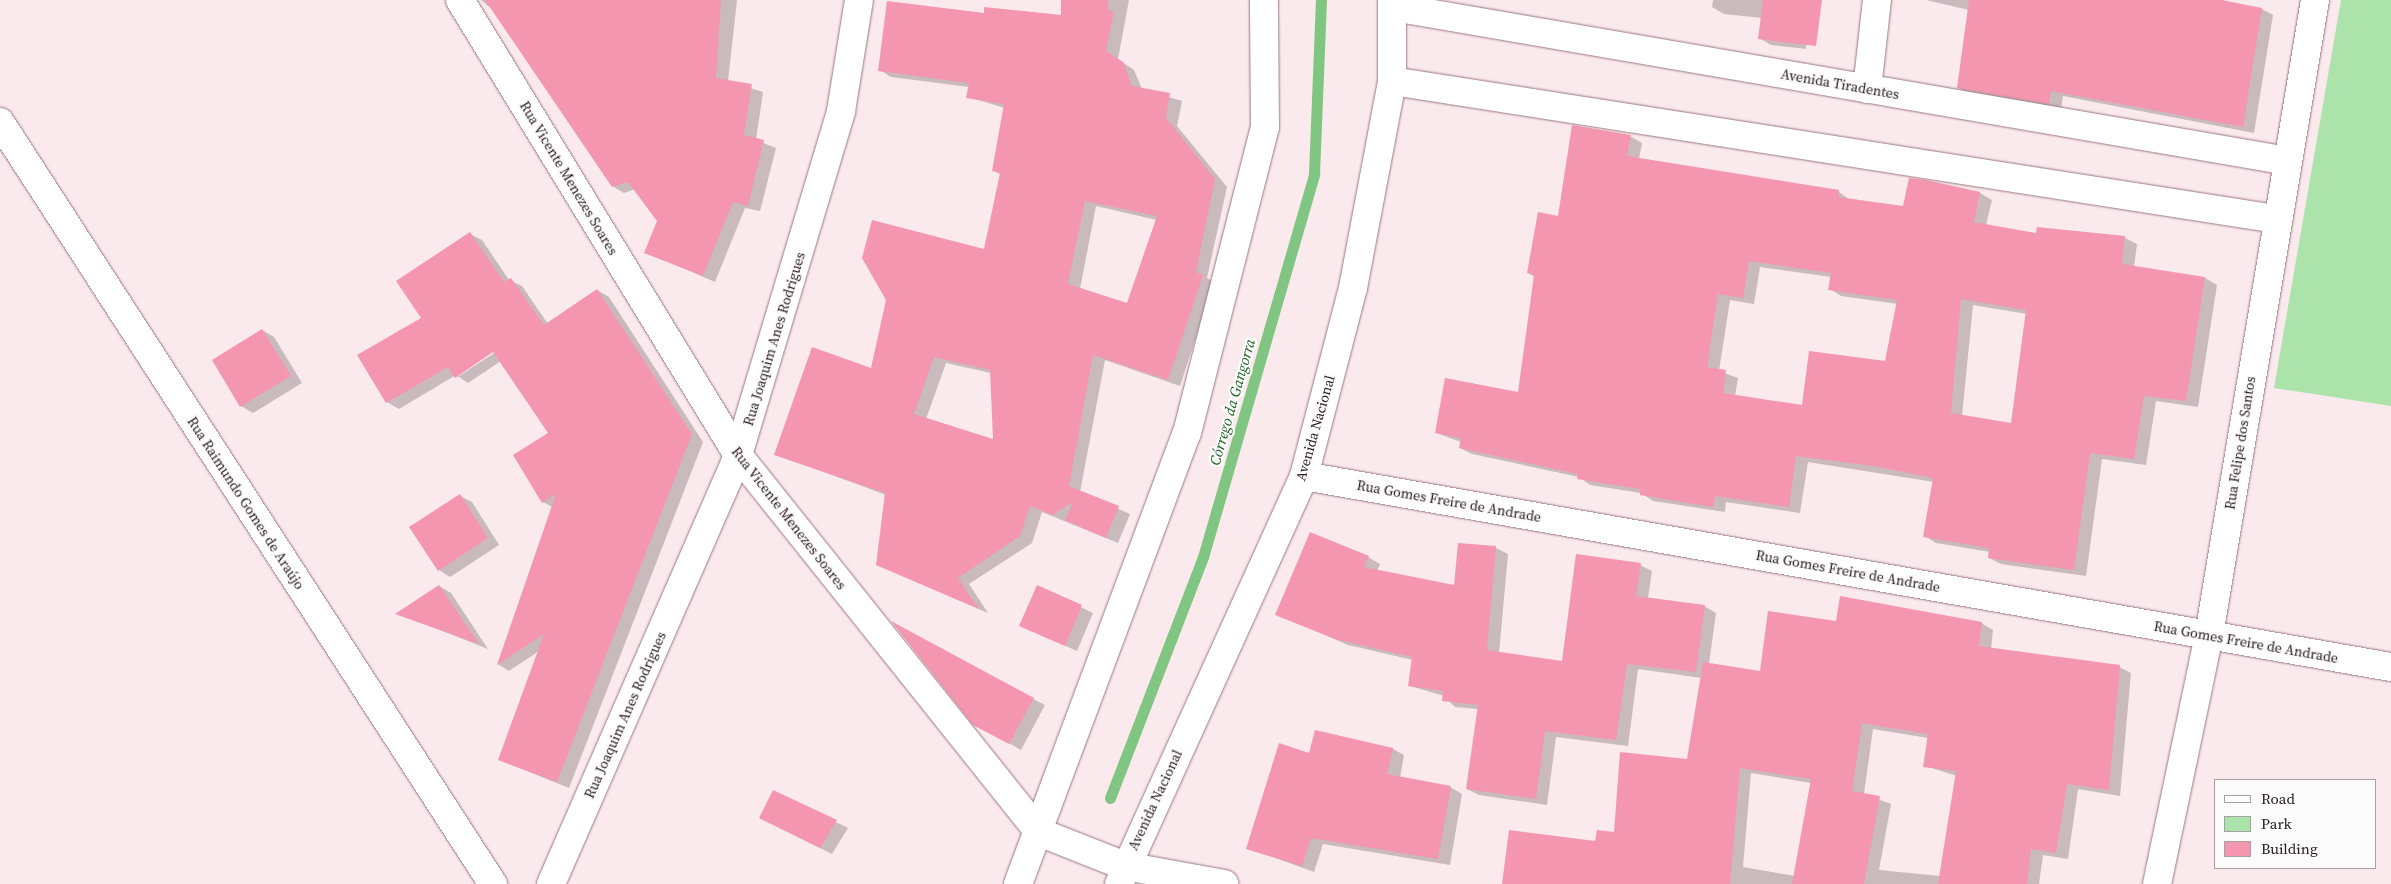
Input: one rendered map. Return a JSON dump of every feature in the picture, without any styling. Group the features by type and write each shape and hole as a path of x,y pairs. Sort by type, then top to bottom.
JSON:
{"street":[{"name":"Rua Vicente Menezes Soares","path":"460,0 738,455 1051,838"},
{"name":"Rua Joaquim Anes Rodrigues","path":"551,884 738,455 841,111 859,0"},
{"path":"1018,884 1051,838 1187,433 1265,127 1264,0"},
{"path":"1867,89 1878,0"},
{"name":"Rua Felipe dos Santos","path":"2157,884 2209,635 2276,219 2288,161 2315,0"},
{"name":"Avenida Tiradentes","path":"1392,4 1867,89 2288,161"},
{"name":"Avenida Nacional","path":"1117,870 1304,476 1353,288 1392,81 1392,4"},
{"path":"1392,81 2276,219"},
{"name":"Rua Raimundo Gomes de Araújo","path":"0,122 493,884"},
{"name":"Rua Gomes Freire de Andrade","path":"1304,476 2391,667"},
{"path":"1051,838 1117,870 1224,884"}],"green space":[{"path":"2341,0 2391,0 2391,406 2274,388"}],"building":[{"path":"485,0 721,0 716,78 752,84 744,135 764,140 748,206 733,202 703,276 644,253 657,221 628,182 612,187"},
{"path":"1061,0 1108,0 1108,10 1114,11 1106,51 1123,62 1132,86 1170,93 1166,118 1215,179 1196,272 1203,275 1168,380 1093,355 1069,486 1119,506 1106,538 1065,520 1073,502 1052,515 1030,506 1020,536 958,578 979,609 876,565 885,493 774,455 812,347 871,368 886,300 862,258 872,220 984,249 1000,173 992,171 1004,104 966,98 969,83 878,71 887,1 984,13 984,7 1061,15","holes":["1085,201 1157,216 1127,303 1068,284","934,357 990,370 993,439 914,414"]},
{"path":"1763,0 1822,0 1816,46 1758,39"},
{"path":"1969,0 2221,0 2262,8 2243,127 2051,91 2049,104 1957,88"},
{"path":"1572,125 1631,135 1627,156 1839,190 1838,197 1903,206 1909,178 1980,192 1974,222 2036,233 2037,227 2125,236 2122,264 2205,277 2186,401 2144,396 2134,459 2090,453 2074,570 1988,558 1989,548 1923,537 1933,478 1873,466 1796,456 1789,507 1715,496 1713,507 1640,495 1640,489 1577,479 1578,474 1459,448 1461,438 1435,433 1445,378 1518,392 1534,275 1527,273 1538,212 1558,216","holes":["1749,261 1831,273 1828,290 1897,300 1885,361 1809,351 1802,405 1723,393 1726,370 1707,367 1718,294 1743,298","1961,299 2026,310 2011,423 1951,413"]},
{"path":"470,232 504,282 511,278 544,325 597,289 692,434 557,782 498,760 544,634 497,665 556,494 542,503 513,455 548,433 493,352 455,378 448,367 386,403 357,355 421,318 396,281"},
{"path":"262,329 291,376 240,407 212,360"},
{"path":"460,494 488,538 438,571 409,527"},
{"path":"1310,532 1369,556 1364,567 1454,585 1458,543 1496,546 1487,650 1562,661 1576,554 1641,563 1636,596 1705,605 1696,672 1627,664 1616,740 1545,731 1536,799 1466,789 1478,705 1442,701 1443,691 1408,686 1412,657 1335,639 1275,615"},
{"path":"439,585 479,644 395,614"},
{"path":"1037,585 1082,605 1065,646 1019,626"},
{"path":"1840,596 1982,622 1979,646 2120,665 2109,790 2067,784 2056,853 2031,849 2027,884 1938,884 1956,771 1923,767 1928,734 1862,723 1852,791 1880,796 1864,884 1792,884 1811,779 1740,768 1730,884 1502,884 1509,830 1595,841 1597,830 1614,832 1620,752 1687,759 1703,662 1760,671 1768,611 1836,621"},
{"path":"891,621 1034,698 1009,744 973,725"},
{"path":"1315,730 1393,748 1387,774 1451,786 1438,859 1311,838 1302,866 1246,849 1279,743 1309,753"},
{"path":"773,790 837,820 820,848 759,818"}],"waterway":[{"name":"Córrego da Gangorra","path":"1110,798 1203,557 1314,174 1321,0"}]}
